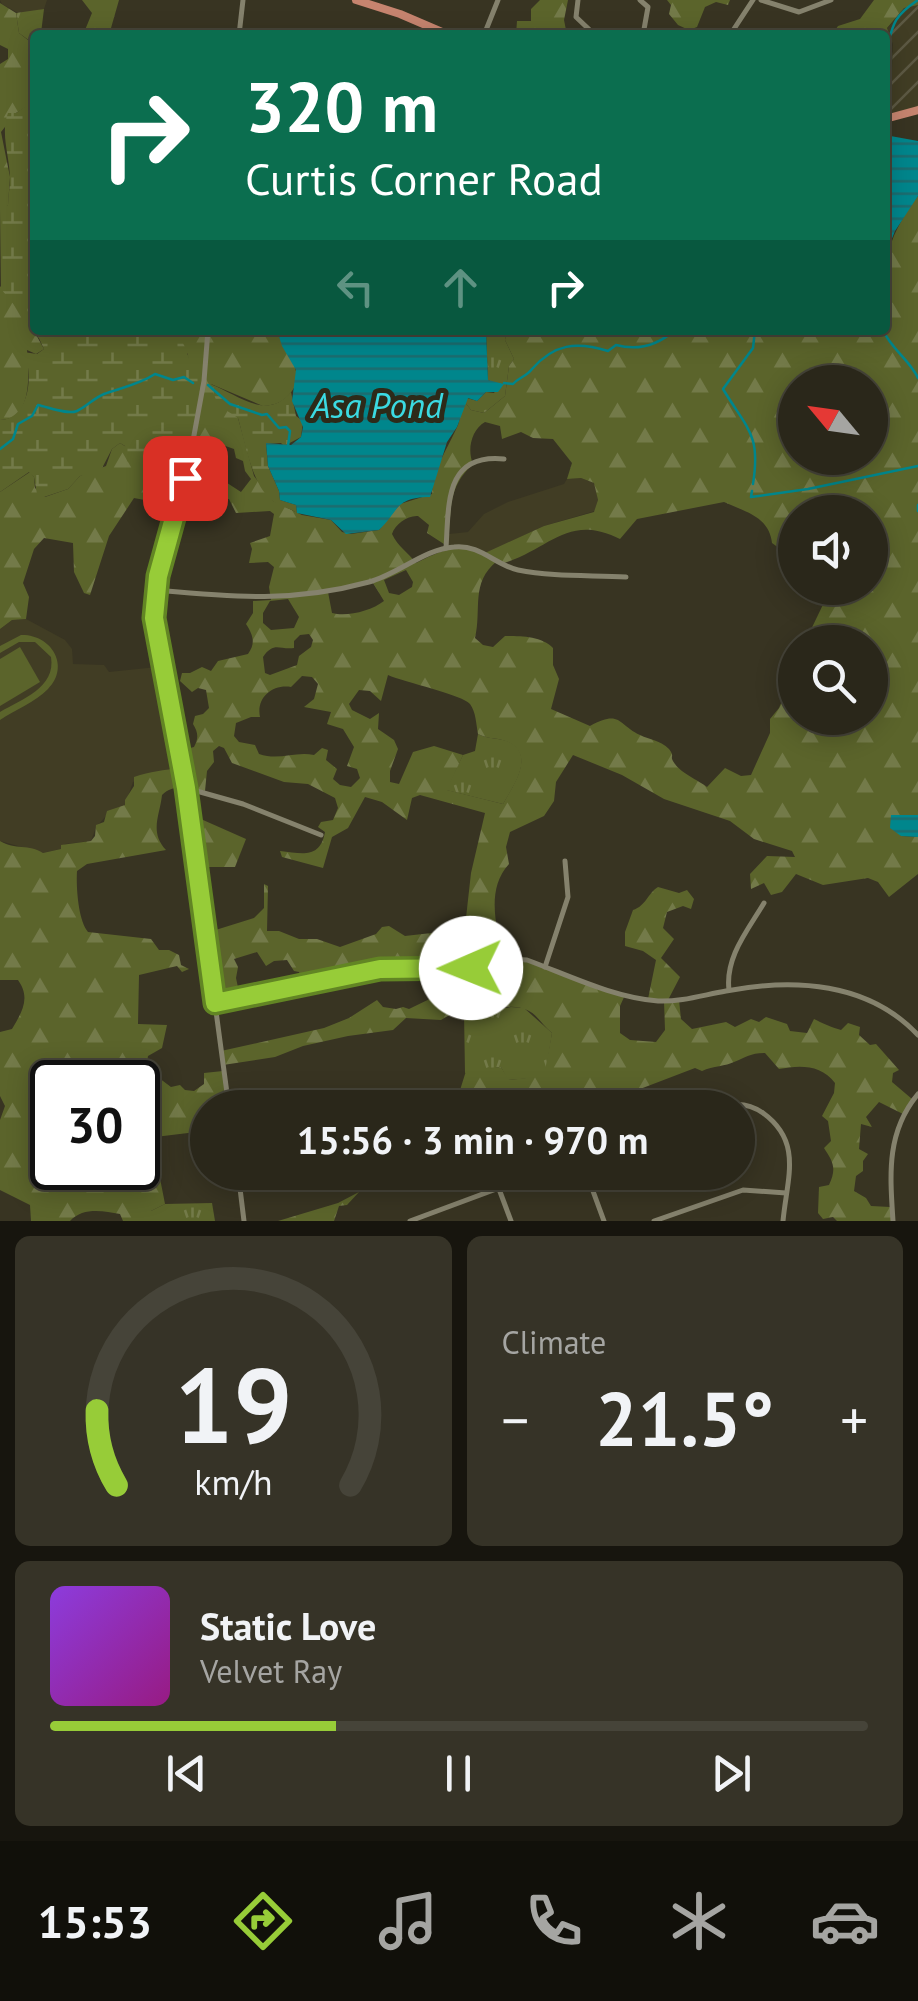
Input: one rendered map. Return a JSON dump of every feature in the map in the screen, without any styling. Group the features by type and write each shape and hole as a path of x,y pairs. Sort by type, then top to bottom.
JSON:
{"main road":[{"path":"356,0 438,30"},
{"path":"890,118 918,110"}],"street":[{"path":"240,30 244,0"},
{"path":"486,30 498,0"},
{"path":"578,0 576,17 590,30"},
{"path":"640,0 648,7 643,30"},
{"path":"733,30 753,0"},
{"path":"762,0 798,12 830,0"},
{"path":"208,335 204,381 190,457 156,590 154,618 186,788 227,1090"},
{"path":"446,548 450,497 459,475 477,460 504,460"},
{"path":"156,590 253,599 293,596 373,581 446,548 474,548 514,569 626,577"},
{"path":"186,788 243,804 321,835"},
{"path":"545,966 568,897 566,862"},
{"path":"729,990 733,956 764,903"},
{"path":"215,1003 380,969 482,968 509,958 545,966 642,1000 669,1001 784,984 822,986 878,1006 918,1035"},
{"path":"893,1221 889,1180 894,1136 918,1094"},
{"path":"755,1108 782,1128 789,1147 783,1221"},
{"path":"240,1190 244,1221"},
{"path":"410,1221 494,1190"},
{"path":"500,1190 510,1221"},
{"path":"593,1190 604,1221"},
{"path":"654,1221 743,1190 786,1193"}],"shaded area":[{"path":"0,0 47,0 44,9 20,14"},
{"path":"918,5 918,113 890,118 893,44 887,29 904,8"},
{"path":"581,478 594,483 598,501 595,511 544,526 485,554 447,546 449,534 468,532 484,514 564,484 567,479"},
{"path":"26,619 65,640 72,649 73,664 104,665 109,672 157,667 176,768 133,782 125,805 106,816 91,841 65,844 61,849 43,853 0,841 0,629 12,620"}],"green space":[{"path":"82,0 119,0 110,30 85,30 92,13"},
{"path":"540,0 568,0 566,30 516,30 517,21 531,21 531,9"},
{"path":"667,0 730,0 728,5 716,2 705,7 697,27 689,30 669,14 671,5"},
{"path":"874,0 918,0 918,5 904,8 887,30 835,30 860,19"},
{"path":"0,3 16,13 19,33 30,42 30,106 16,113 1,132 10,177 8,205 4,209 0,209 0,64 8,59 8,49 0,45"},
{"path":"44,9 41,30 30,30 30,41 19,33 16,13"},
{"path":"30,105 30,324 1,289 0,209 8,205 10,182 6,121 8,113"},
{"path":"918,196 918,815 891,815 901,836 918,837 918,874 889,897 878,882 868,878 823,885 796,874 782,892 771,895 764,883 751,889 750,874 767,856 795,857 792,851 754,839 730,821 664,799 622,775 573,755 556,782 554,801 544,816 510,832 506,847 509,864 497,885 495,909 503,958 516,958 625,995 620,1006 620,1033 630,1040 656,1042 665,1030 664,1001 648,999 656,960 625,946 625,932 633,910 658,887 679,893 687,890 694,899 691,909 683,906 667,912 663,928 674,939 661,958 680,977 668,1000 679,1000 681,1019 692,1029 726,1022 735,1027 766,1017 787,1024 790,1031 807,1033 814,1019 841,1030 848,1023 860,1027 859,1035 870,1045 876,1044 899,1070 893,1073 892,1082 912,1099 903,1114 879,1102 866,1117 872,1127 861,1124 859,1149 868,1154 863,1171 856,1176 854,1191 871,1206 890,1207 892,1221 837,1221 833,1217 823,1219 818,1213 819,1187 829,1185 833,1174 832,1161 824,1148 831,1141 828,1121 822,1116 835,1083 823,1072 809,1067 779,1069 765,1053 702,1071 695,1068 637,1090 460,1090 466,1071 501,1067 509,1080 544,1076 552,1033 531,1012 511,1007 460,1009 441,1020 406,1018 393,1030 348,1036 275,1057 223,1065 221,1051 324,1028 377,1000 383,1007 409,1009 442,993 444,970 395,968 304,986 299,972 287,960 266,966 257,952 234,959 240,997 215,1002 206,933 254,918 264,908 264,884 268,886 267,931 340,947 376,934 382,927 389,926 405,936 449,931 466,918 471,873 485,813 420,795 412,798 407,820 382,802 365,797 348,828 332,837 323,868 282,857 280,851 308,853 319,847 325,832 318,827 321,822 333,820 338,808 335,798 308,784 284,782 232,763 219,746 213,751 214,762 207,771 205,791 177,788 162,795 157,830 166,850 87,864 77,871 80,912 88,932 151,939 159,950 179,955 181,965 189,969 182,972 177,966 139,975 138,1024 167,1025 162,1048 147,1060 30,1060 30,1190 160,1190 160,1178 165,1204 151,1211 151,1221 123,1221 120,1214 94,1211 70,1221 31,1221 30,1205 0,1190 0,1120 5,1106 0,1096 0,1032 12,1029 24,999 18,980 0,980 0,841 43,853 61,849 61,845 91,841 96,825 104,822 107,811 125,805 134,777 181,767 179,751 194,747 197,741 195,716 209,708 206,690 198,688 192,692 180,681 182,673 202,667 211,671 218,661 248,654 253,639 246,624 253,613 253,601 271,600 269,587 274,567 268,562 249,563 250,543 270,536 274,514 236,513 229,499 213,498 206,488 183,485 172,518 155,512 150,501 134,498 109,536 90,595 84,593 74,572 73,543 44,538 34,549 23,583 29,597 26,619 12,620 0,629 0,492 30,472 35,488 45,497 68,489 80,476 106,466 112,449 120,443 148,461 153,448 167,448 178,440 190,443 188,354 164,335 279,335 297,376 286,398 263,406 211,384 238,418 254,476 273,501 302,515 331,520 342,532 351,534 379,530 400,504 432,494 438,467 458,425 464,401 471,410 484,413 505,396 509,366 514,359 506,335 890,335 891,245","holes":["485,422 500,426 502,439 521,432 533,438 553,439 572,463 567,479 581,478 594,483 598,500 594,512 544,526 485,553 449,549 416,563 392,534 406,519 418,516 429,525 427,533 447,546 454,492 473,464 473,435","214,442 234,449 236,458 243,461 251,479 241,492 195,467 189,455 193,445 206,450","778,495 888,495 888,605 823,605 813,625 888,625 888,735 778,735 778,709 770,719 770,733 751,775 741,776 725,768 707,787 677,767 666,746 618,720 608,719 590,726 551,709 559,679 553,665 553,648 548,644 505,636 493,647 475,638 480,587 497,561 504,563 520,557 573,531 602,532 620,539 637,519 724,502 761,521 778,547","406,570 412,587 399,595 389,593 384,580","373,583 384,601 359,612 332,613 328,592","288,599 299,617 294,628 271,630 263,623 263,613 270,601","309,634 313,640 311,647 299,656 297,665 270,675 265,673 263,657 267,652 294,648 300,635","388,675 470,704 478,734 510,743 521,756 516,781 503,804 447,790 463,755 434,746 413,752 399,784 390,782 398,749 394,740 378,729 379,713 370,719 352,710 349,704 359,690 370,691 381,701","302,676 312,677 318,684 314,699 304,707 331,712 327,724 343,729 354,747 347,766 357,769 360,778 351,787 333,779 337,769 326,760 328,750 322,748 314,755 266,756 259,754 255,745 239,742 234,736 236,723 260,717 260,704 267,694 291,687"]},
{"path":"0,286 24,313 30,335 36,335 44,349 36,354 27,350 24,404 11,418 0,420"},
{"path":"37,335 174,335 186,349 190,364 204,369 190,443 178,440 167,448 153,448 145,466 138,468 127,461 125,446 120,443 112,449 100,472 80,476 68,489 41,498 29,472 0,492 0,420 18,412 27,394 29,371 23,352 37,354 44,349"},
{"path":"486,335 506,335 514,359 509,366 505,396 484,413 471,410 464,401 467,398 477,401 486,392 494,393 499,385 488,380"},
{"path":"210,384 262,405 281,401 291,392 296,416 303,421 301,437 284,446 266,444 268,466 280,500 296,505 297,513 266,495 250,463 238,418 218,405"},
{"path":"21,635 32,636 49,646 58,671 43,694 0,720 0,712 43,685 51,668 51,657 35,642 19,642 0,653 0,646"},
{"path":"20,647 40,682 0,706 0,659"},
{"path":"478,734 511,743 521,756 516,781 503,804 446,790 463,755 475,751"},
{"path":"194,816 246,839 235,867 202,867"},
{"path":"524,1008 552,1033 545,1077 508,1080 501,1067 465,1073 464,1011 473,1014"},
{"path":"223,1071 226,1090 195,1090 204,1084 204,1073"},
{"path":"160,1079 171,1087 180,1085 190,1091 188,1133 160,1136"},
{"path":"359,1192 347,1205 339,1206 334,1221 278,1221 338,1203"},
{"path":"212,1203 215,1221 151,1221 151,1211 165,1204"}],"water":[{"path":"890,136 918,141 918,196 890,244"},
{"name":"Asa Pond","path":"279,335 486,335 488,380 504,384 498,392 486,392 477,401 468,398 447,442 430,497 404,502 379,530 346,534 331,520 297,513 296,505 280,500 268,466 266,443 291,445 301,437 303,427 292,401 296,370"},
{"path":"891,815 918,815 918,837 901,836 890,828"}],"waterway":[{"path":"890,37 894,23 918,0"},
{"path":"504,383 513,384 549,354 566,347 608,351 616,345 640,347 668,335"},
{"path":"753,484 755,454 750,433 723,389 753,348 754,335"},
{"path":"886,335 918,378"},
{"path":"0,449 13,439 18,424 32,416 38,405 77,411 100,396 155,374 173,380 184,377 193,383"},
{"path":"208,385 230,404 267,414 279,428 286,427 290,431 288,446"},
{"path":"752,491 751,497 808,489 918,466"},
{"path":"918,505 918,511"}],"route":[{"path":"185,478 158,576 154,618 186,788 215,1003 380,969 471,968"}]}
